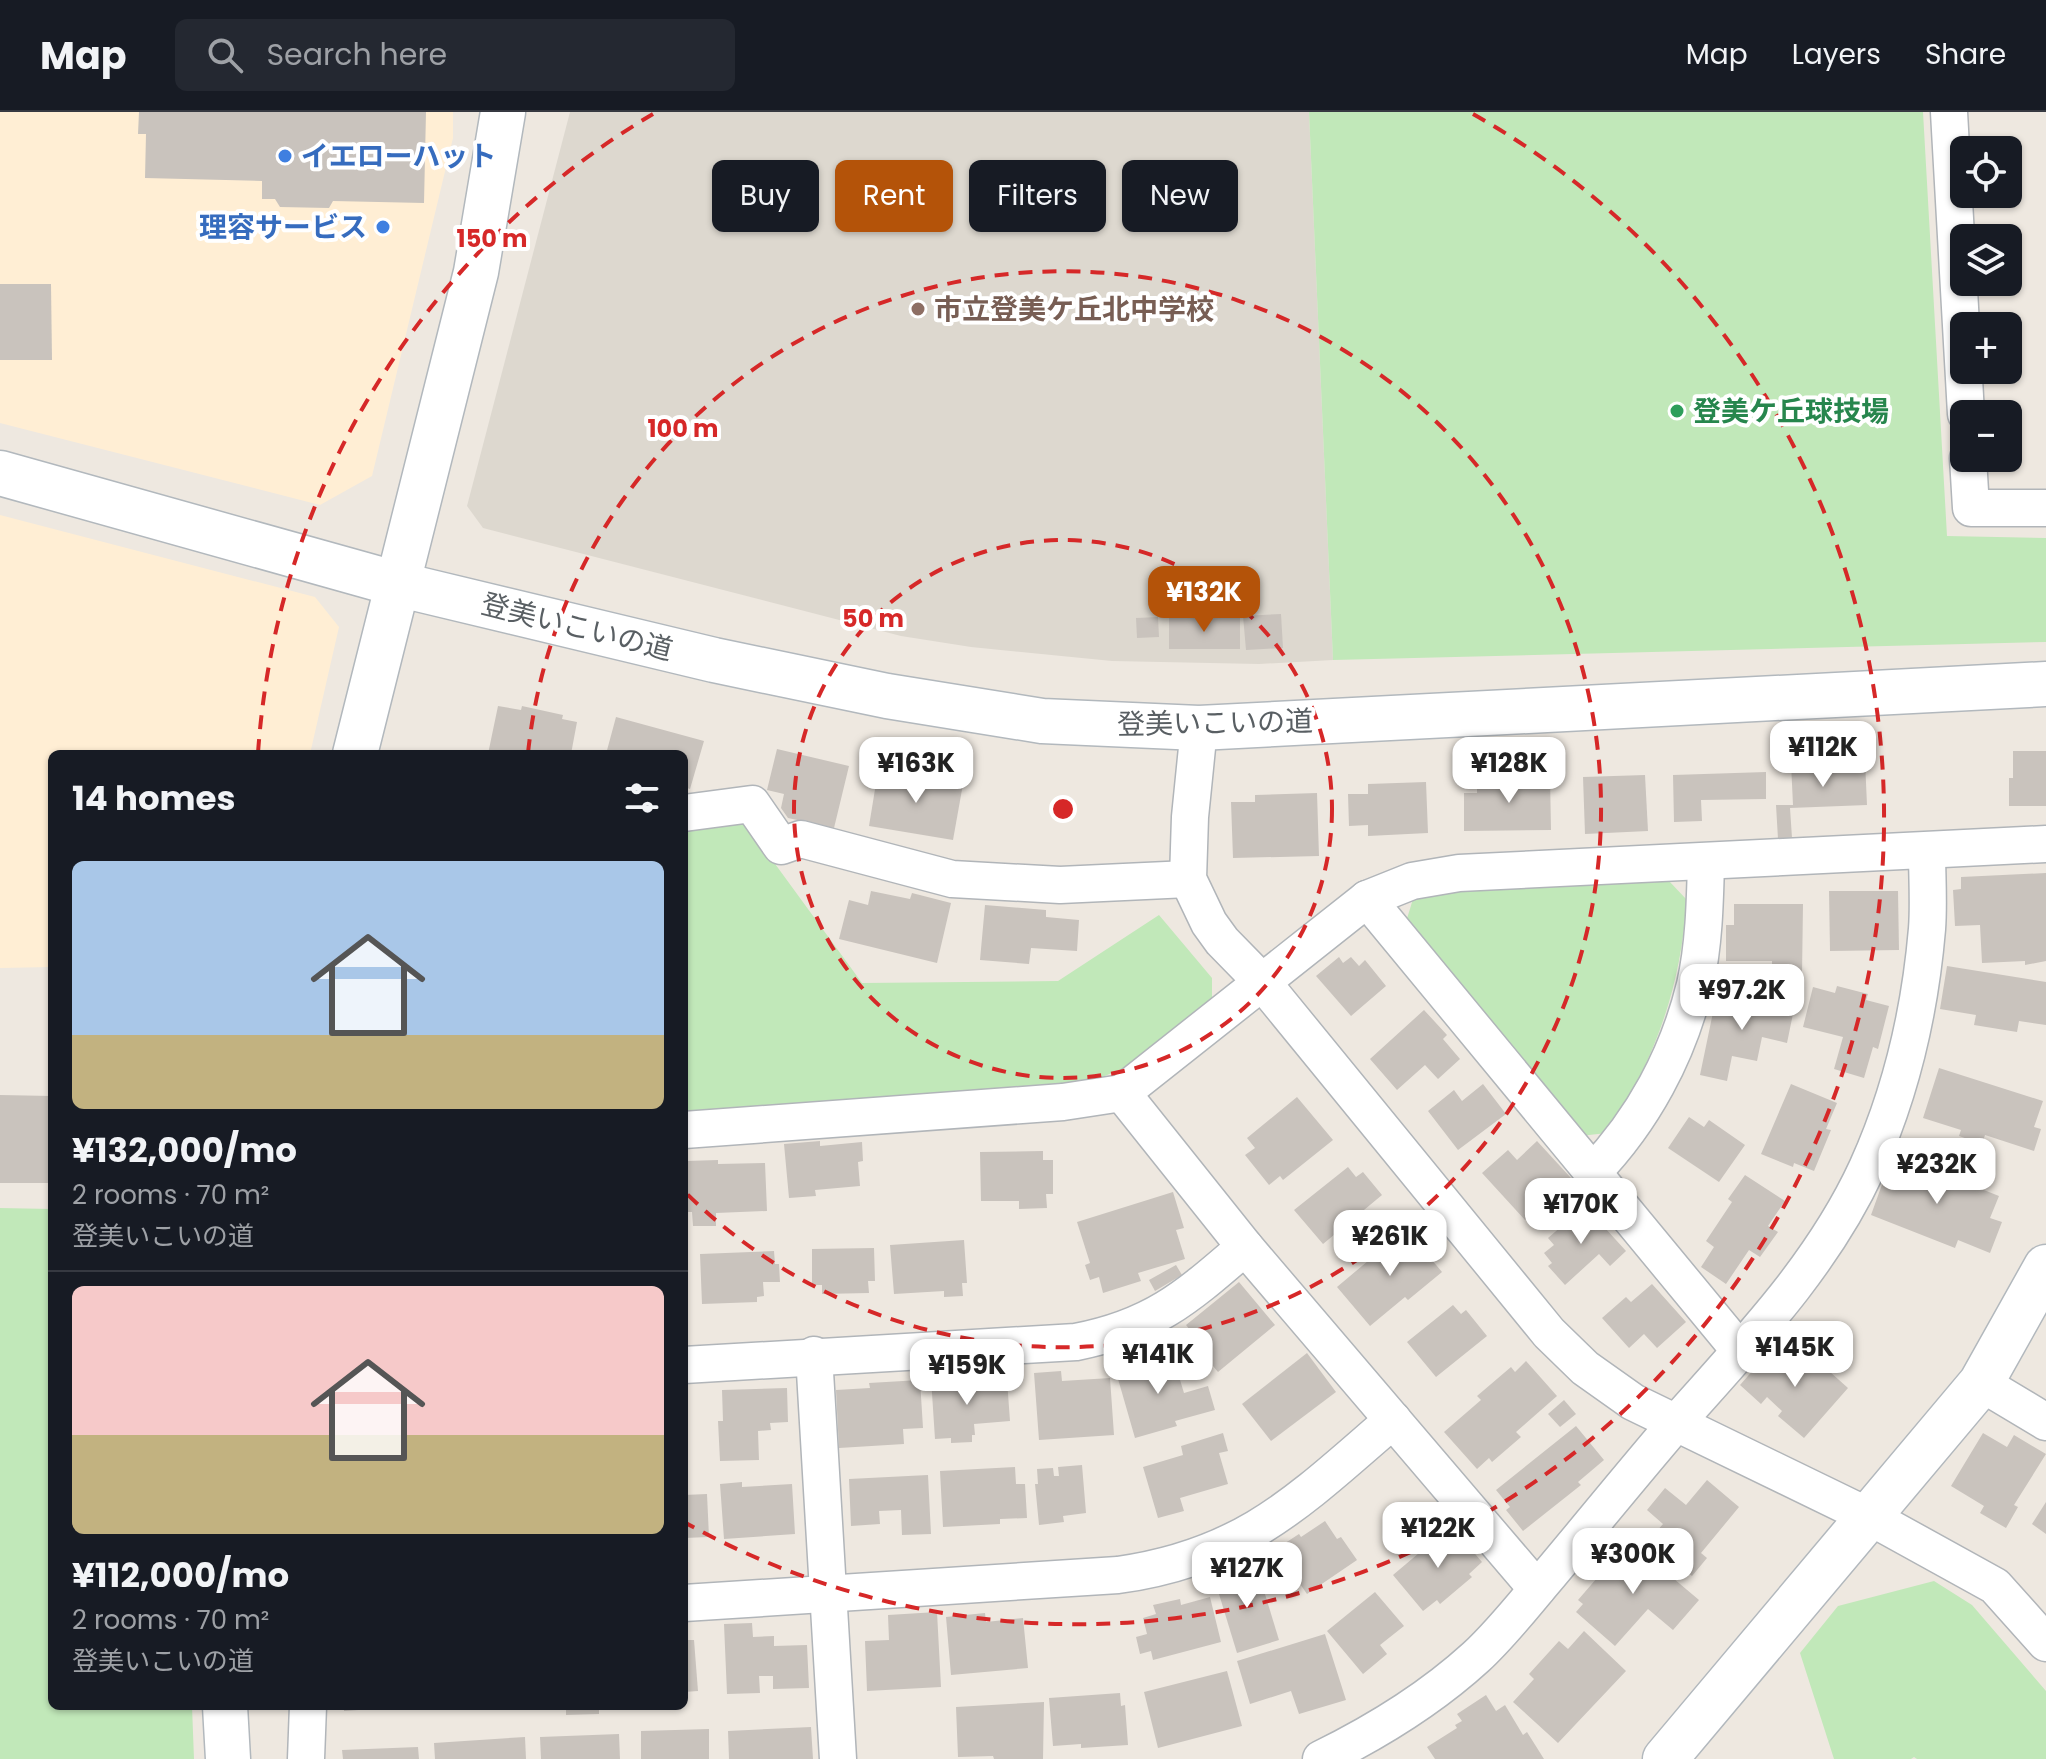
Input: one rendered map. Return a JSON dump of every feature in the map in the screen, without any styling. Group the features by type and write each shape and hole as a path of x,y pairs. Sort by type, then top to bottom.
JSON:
{"street":[{"path":"356,750 476,272 503,112"},
{"path":"1949,112 1965,400"},
{"path":"1969,472 1971,508 2046,508"},
{"name":"登美いこいの道","path":"0,473 397,584 714,660 887,696 1042,721 1199,728 2046,684"},
{"path":"1199,728 1190,817 1188,879 1209,923 1263,983 1549,1333 1585,1368 1633,1402 1870,1517 1995,1586 2046,1643"},
{"path":"688,812 752,804 781,846 801,839 952,879 1060,885 1188,879"},
{"path":"688,1130 1063,1102 1122,1093 1367,899 1412,881 1459,873 2046,844"},
{"path":"1321,1759 1379,1729 1446,1683 1479,1655 1741,1352 1811,1265 1867,1169 1888,1117 1904,1064 1916,1009 1927,928 1927,851"},
{"path":"1593,1172 1618,1146 1645,1107 1667,1066 1684,1022 1701,945 1706,862"},
{"path":"1367,899 1741,1352"},
{"path":"1122,1093 1245,1247 1537,1589"},
{"path":"688,1365 1076,1342 1102,1337 1139,1324 1176,1305 1245,1247"},
{"path":"1665,1759 1981,1383 2046,1267"},
{"path":"814,1355 838,1759"},
{"path":"1981,1383 2046,1422"},
{"path":"688,1603 1118,1575 1152,1570 1186,1561 1249,1535 1278,1517 1393,1420"},
{"path":"225,1710 228,1759"},
{"path":"306,1759 308,1710"}],"shaded area":[{"path":"0,112 453,112 453,138 372,476 320,505 0,423"},
{"name":"市立登美ケ丘北中学校","path":"570,112 1309,112 1333,660 1259,664 1112,661 971,647 901,636 483,528 467,506"},
{"path":"0,515 315,597 339,627 311,750 48,750 48,967 0,968"}],"green space":[{"path":"1309,112 1923,112 1947,536 2046,538 2046,642 1333,660"},
{"path":"743,820 862,983 1058,981 1159,915 1212,978 1212,1004 1131,1065 1088,1083 688,1113 688,827"},
{"path":"1669,881 1687,900 1678,963 1663,1022 1639,1077 1607,1133 1580,1136 1405,925 1413,899 1446,892"},
{"path":"0,1208 48,1209 48,1710 192,1710 194,1759 0,1759"},
{"path":"1934,1581 1972,1605 2046,1691 2046,1759 1834,1759 1800,1653 1838,1606"}],"building":[{"name":"イエローハット","path":"139,112 426,112 424,203 333,201 329,208 280,207 275,199 262,199 262,181 145,178 146,134 138,134"},
{"path":"0,284 51,284 52,360 0,360"},
{"path":"1281,614 1283,648 1246,650 1243,616"},
{"path":"1158,617 1159,637 1137,638 1136,618"},
{"path":"1169,618 1240,618 1240,649 1169,649"},
{"path":"498,706 521,710 522,706 563,715 562,719 577,722 572,750 489,750"},
{"path":"616,717 704,741 690,789 688,750 607,750"},
{"path":"777,749 849,766 834,828 788,818 781,808 784,794 767,790"},
{"path":"2013,751 2046,751 2046,806 2009,806"},
{"path":"1865,760 1867,805 1790,808 1792,838 1778,839 1776,805 1793,805 1791,763"},
{"path":"878,771 963,784 953,840 869,826"},
{"path":"1766,772 1766,799 1701,800 1702,821 1674,822 1673,775"},
{"path":"1645,775 1648,831 1585,834 1583,777"},
{"path":"1550,777 1551,830 1464,831 1464,793 1477,793 1477,778"},
{"path":"1426,782 1428,833 1368,836 1368,825 1349,826 1348,794 1368,794 1368,784"},
{"path":"1317,793 1319,856 1233,858 1231,802 1255,802 1255,795"},
{"path":"2046,873 2046,961 2025,965 2025,961 1982,963 1980,925 1955,926 1953,890 1961,889 1961,877"},
{"path":"871,891 910,899 912,893 951,903 937,963 839,939 849,900 868,905"},
{"path":"1829,891 1898,891 1899,950 1830,951"},
{"path":"1734,904 1803,904 1802,975 1772,975 1772,961 1726,961 1726,925 1734,925"},
{"path":"985,905 1046,910 1046,917 1079,920 1077,951 1031,948 1029,964 980,960"},
{"path":"1339,957 1343,963 1351,957 1359,966 1365,960 1386,986 1351,1016 1316,976"},
{"path":"1947,966 2046,982 2046,1025 2019,1021 2017,1032 1974,1025 1976,1015 1940,1009"},
{"path":"1837,986 1868,994 1866,1000 1889,1006 1878,1049 1873,1047 1864,1078 1834,1069 1843,1037 1803,1027 1813,987 1835,993"},
{"path":"1717,993 1794,1009 1787,1043 1762,1037 1757,1061 1732,1056 1727,1081 1700,1075"},
{"path":"1424,1010 1447,1035 1443,1039 1460,1059 1438,1079 1425,1065 1397,1090 1370,1059"},
{"path":"1939,1068 2043,1101 2034,1127 2041,1129 2034,1151 1985,1135 1982,1144 1959,1136 1961,1130 1923,1118"},
{"path":"1483,1084 1506,1114 1458,1150 1428,1111 1454,1090 1462,1101"},
{"path":"1791,1084 1837,1103 1826,1129 1831,1130 1814,1171 1794,1163 1793,1167 1761,1154"},
{"path":"0,1095 48,1096 48,1183 0,1183"},
{"path":"1297,1097 1333,1140 1283,1180 1280,1176 1269,1185 1245,1155 1255,1148 1247,1138"},
{"path":"1689,1117 1704,1127 1709,1120 1745,1145 1719,1182 1668,1148"},
{"path":"820,1141 820,1146 862,1142 863,1161 858,1162 860,1186 815,1190 816,1196 789,1198 784,1144"},
{"path":"1537,1141 1571,1178 1525,1220 1482,1173 1508,1150 1517,1160"},
{"path":"1043,1151 1043,1160 1053,1160 1053,1194 1046,1194 1047,1208 1019,1209 1019,1201 981,1201 980,1152"},
{"path":"1893,1154 1999,1196 1990,1218 2002,1222 1990,1253 1958,1240 1955,1248 1871,1215"},
{"path":"688,1161 765,1163 767,1211 716,1213 716,1226 693,1226 692,1212 688,1212"},
{"path":"1348,1167 1356,1177 1363,1172 1382,1195 1323,1244 1294,1210"},
{"path":"1745,1175 1785,1201 1768,1226 1778,1232 1760,1257 1749,1250 1726,1284 1701,1267 1714,1247 1706,1241 1732,1202 1728,1199"},
{"path":"1173,1192 1184,1228 1176,1230 1185,1259 1138,1273 1141,1281 1103,1293 1099,1277 1090,1280 1085,1265 1090,1263 1077,1222"},
{"path":"1585,1206 1626,1251 1610,1266 1599,1254 1565,1285 1548,1266 1552,1263 1544,1253 1554,1245 1548,1238"},
{"path":"1406,1229 1442,1272 1370,1326 1337,1287"},
{"path":"964,1240 967,1283 962,1283 963,1296 944,1297 944,1291 894,1294 890,1245"},
{"path":"874,1248 875,1281 868,1281 869,1293 822,1294 822,1285 812,1285 812,1249"},
{"path":"774,1251 775,1264 779,1264 780,1282 763,1282 764,1296 757,1297 757,1302 702,1304 700,1254"},
{"path":"1176,1265 1182,1275 1155,1291 1149,1280"},
{"path":"1239,1282 1275,1325 1218,1372 1198,1348 1202,1345 1186,1325"},
{"path":"1652,1284 1686,1322 1657,1348 1644,1334 1629,1348 1602,1318 1626,1297 1631,1302"},
{"path":"1453,1305 1461,1314 1466,1310 1487,1336 1436,1377 1407,1342"},
{"path":"1777,1343 1800,1364 1805,1359 1815,1368 1820,1363 1848,1388 1804,1438 1778,1416 1782,1411 1767,1397 1761,1404 1740,1385"},
{"path":"1307,1353 1336,1392 1271,1441 1242,1404"},
{"path":"1165,1354 1171,1372 1177,1370 1184,1393 1208,1386 1215,1410 1175,1421 1177,1426 1135,1438 1114,1365"},
{"path":"1526,1361 1557,1396 1516,1432 1521,1437 1492,1462 1489,1458 1477,1469 1444,1432 1481,1400 1477,1396 1511,1367 1515,1372"},
{"path":"1061,1371 1062,1381 1110,1378 1114,1435 1039,1440 1034,1373"},
{"path":"956,1376 957,1383 1007,1380 1010,1421 974,1424 972,1442 951,1443 951,1438 935,1439 931,1378"},
{"path":"920,1380 923,1428 903,1429 904,1444 839,1448 836,1390 870,1388 869,1383"},
{"path":"787,1388 788,1422 770,1423 771,1430 758,1431 759,1460 720,1461 718,1421 723,1421 722,1390"},
{"path":"1564,1400 1576,1414 1560,1427 1548,1414"},
{"path":"1576,1426 1604,1460 1578,1482 1581,1485 1523,1531 1506,1510 1510,1507 1496,1490"},
{"path":"1223,1433 1228,1451 1219,1453 1228,1484 1180,1498 1184,1511 1158,1518 1143,1467 1183,1455 1181,1446"},
{"path":"1983,1433 2007,1447 2014,1435 2046,1454 2014,1505 2018,1507 2006,1528 1980,1513 1984,1506 1951,1486"},
{"path":"1082,1465 1086,1513 1063,1516 1064,1522 1039,1525 1035,1484 1038,1484 1037,1469 1053,1468 1054,1476 1059,1476 1058,1467"},
{"path":"1015,1467 1016,1484 1025,1484 1027,1518 1000,1519 1000,1524 943,1527 940,1471"},
{"path":"928,1475 931,1534 902,1535 901,1510 879,1511 880,1524 851,1526 849,1479"},
{"path":"1707,1480 1739,1507 1701,1553 1707,1558 1692,1576 1649,1540 1663,1524 1647,1510 1665,1488 1686,1505"},
{"path":"742,1482 742,1487 792,1484 795,1534 724,1539 720,1484"},
{"path":"707,1494 709,1537 688,1538 688,1495"},
{"path":"2046,1502 2046,1534 2032,1524"},
{"path":"1325,1521 1357,1560 1307,1594 1276,1549"},
{"path":"1451,1526 1482,1562 1469,1574 1472,1577 1440,1604 1437,1600 1423,1611 1393,1575"},
{"path":"1629,1541 1699,1600 1673,1630 1648,1609 1615,1646 1576,1612 1583,1604 1578,1600"},
{"path":"1257,1568 1279,1640 1237,1653 1215,1581"},
{"path":"1375,1592 1404,1626 1380,1645 1387,1654 1363,1674 1327,1631"},
{"path":"1210,1597 1221,1642 1153,1660 1151,1651 1140,1654 1136,1637 1147,1634 1143,1618 1156,1614 1153,1605 1180,1599 1181,1605"},
{"path":"937,1612 941,1687 867,1691 865,1641 889,1640 888,1615"},
{"path":"985,1613 986,1622 1023,1618 1028,1668 951,1675 946,1617"},
{"path":"752,1623 753,1637 774,1636 774,1646 807,1645 809,1688 773,1689 773,1676 759,1676 760,1693 727,1694 724,1624"},
{"path":"1584,1631 1626,1671 1558,1743 1513,1702 1534,1679 1529,1674 1559,1641 1568,1649"},
{"path":"1325,1634 1346,1700 1299,1714 1291,1691 1250,1704 1237,1661"},
{"path":"688,1640 694,1640 698,1691 688,1692"},
{"path":"1227,1671 1242,1726 1158,1748 1144,1692"},
{"path":"1120,1693 1121,1706 1125,1705 1128,1745 1053,1746 1049,1698"},
{"path":"1486,1695 1496,1711 1505,1705 1523,1735 1527,1732 1544,1759 1435,1759 1427,1747 1457,1728 1455,1725 1462,1721 1457,1714"},
{"path":"1044,1702 1043,1759 958,1757 956,1707"},
{"path":"566,1710 599,1710 599,1714 566,1715"},
{"path":"811,1727 813,1759 729,1759 728,1731"},
{"path":"709,1729 709,1759 641,1759 641,1731"},
{"path":"619,1734 620,1759 541,1759 540,1737"},
{"path":"525,1737 526,1759 435,1759 434,1743"},
{"path":"418,1747 419,1759 343,1759 342,1750"}],"place":[{"name":"イエローハット","path":"285,156"},
{"name":"理容サービス","path":"383,227"},
{"name":"市立登美ケ丘北中学校","path":"918,309"},
{"name":"登美ケ丘球技場","path":"1677,411"}]}
